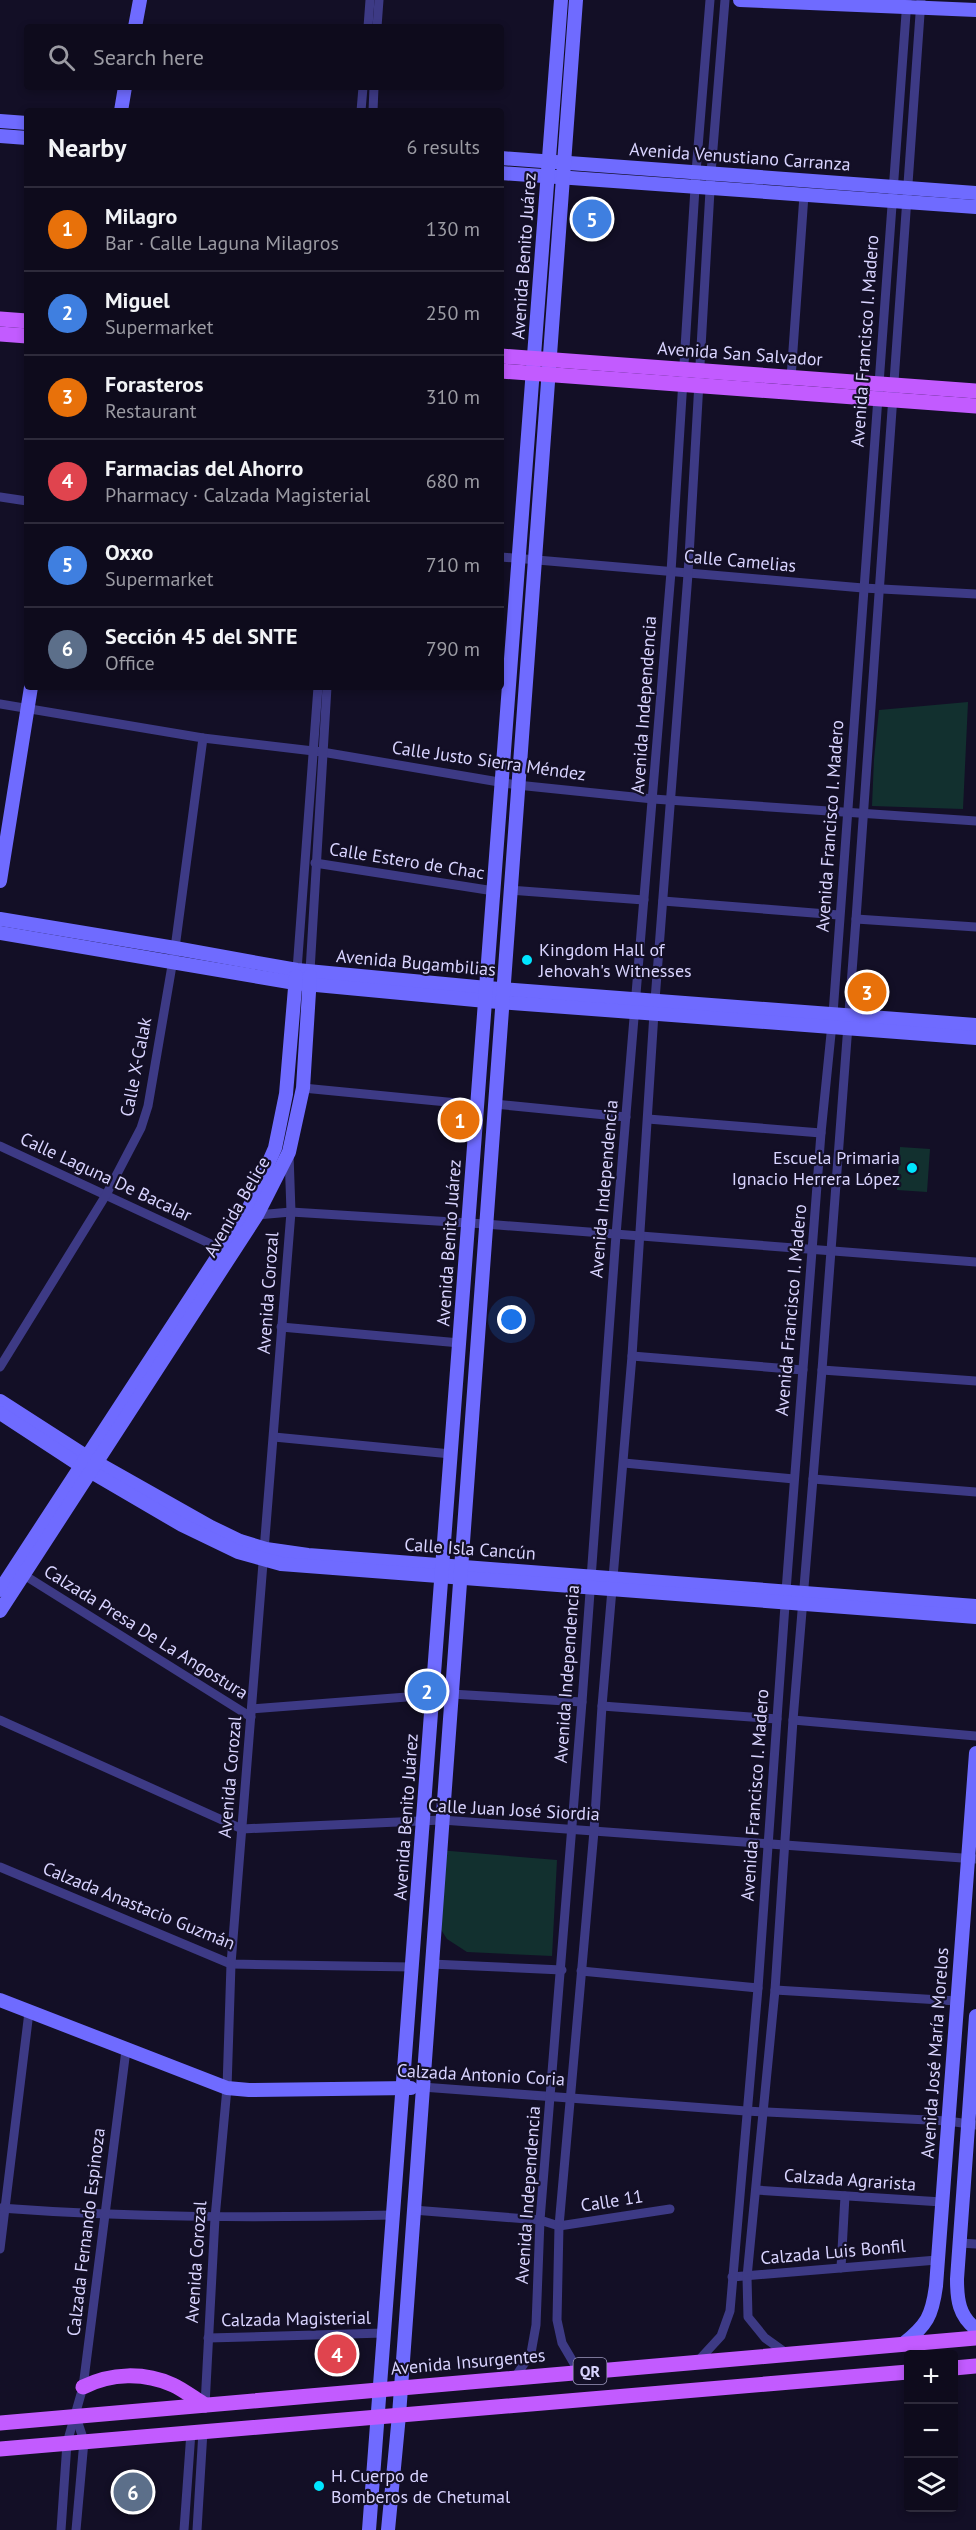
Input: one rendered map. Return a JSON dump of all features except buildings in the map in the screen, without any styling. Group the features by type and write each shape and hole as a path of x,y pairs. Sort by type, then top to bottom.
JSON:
{"main road":[{"path":"136,24 140,0"},
{"name":"Avenida Benito Juárez","path":"369,2530 502,782 526,559 541,367 556,162 561,0"},
{"name":"Avenida Benito Juárez","path":"556,162 576,0"},
{"path":"740,0 914,4 976,10"},
{"path":"122,108 124,90"},
{"path":"0,122 24,123"},
{"path":"0,136 24,138"},
{"name":"Avenida Venustiano Carranza","path":"504,158 976,193"},
{"name":"Avenida Venustiano Carranza","path":"504,173 976,207"},
{"path":"0,319 24,321"},
{"path":"0,334 24,336"},
{"name":"Avenida San Salvador","path":"504,357 541,367"},
{"name":"Avenida San Salvador","path":"504,371 541,367 885,392 976,391"},
{"name":"Avenida San Salvador","path":"691,378 791,378 976,406"},
{"name":"Avenida Benito Juárez","path":"388,2530 401,2388 517,785 526,559"},
{"path":"0,882 31,690"},
{"name":"Avenida Bugambilias","path":"0,919 303,977 486,994 832,1020 976,1038"},
{"name":"Avenida Bugambilias","path":"0,933 174,954"},
{"name":"Avenida Belice","path":"226,1251 257,1215 289,1152 303,1088 303,977"},
{"name":"Avenida Belice","path":"0,1611 89,1465 226,1251 248,1210 275,1148 286,1094 303,977"},
{"name":"Avenida Bugambilias","path":"848,1022 976,1025"},
{"name":"Calle Isla Cancún","path":"0,1401 89,1465"},
{"name":"Calle Isla Cancún","path":"0,1413 89,1465 182,1525 238,1552 308,1555 443,1571 785,1597 976,1606"},
{"name":"Avenida Belice","path":"0,1590 89,1465"},
{"name":"Calle Isla Cancún","path":"802,1598 976,1617"},
{"name":"Avenida José María Morelos","path":"903,2344 922,2329 930,2317 936,2286 957,2001 972,1859 976,1753"},
{"name":"Calzada Antonio Coria","path":"0,2000 227,2088 249,2090 422,2087"},
{"path":"976,2016 972,2125 957,2279 958,2305 963,2317 976,2329"},
{"name":"Avenida Insurgentes","path":"0,2423 516,2376 976,2338"},
{"path":"958,2368 976,2366"},
{"name":"QR","path":"0,2449 904,2372"},
{"path":"83,2387 100,2378 120,2376 148,2378 174,2385 205,2406"},
{"path":"486,2379 488,2408"},
{"path":"309,2396 310,2421"}],"street":[{"path":"368,24 370,0"},
{"path":"377,24 379,0"},
{"name":"Avenida Independencia","path":"579,2372 562,2343 557,2320 559,2226 624,1463 655,1007 688,574 696,172 710,0"},
{"name":"Avenida Independencia","path":"516,2376 531,2353 536,2325 540,2220 562,1970 616,1235 670,572 710,188 725,0"},
{"name":"Avenida Francisco I. Madero","path":"698,2361 721,2336 730,2311 758,1988 785,1597 832,1020 863,588 885,392 914,4"},
{"name":"Avenida Francisco I. Madero","path":"786,2353 765,2338 748,2317 747,2277 765,2112 775,1990 802,1598 822,1370 856,919 878,588 885,392 914,4"},
{"path":"361,108 363,90"},
{"path":"373,108 374,90"},
{"path":"791,378 804,195"},
{"path":"0,497 24,501"},
{"name":"Calle Camelias","path":"504,557 863,588 976,594"},
{"name":"Avenida Belice","path":"303,977 315,863 318,690"},
{"name":"Avenida Belice","path":"303,977 318,752 327,690"},
{"name":"Calle Justo Sierra Méndez","path":"0,704 203,738 318,752 517,785 653,799 976,821"},
{"name":"Calle X-Calak","path":"0,1367 106,1195 141,1128 148,1106 174,954 203,738"},
{"name":"Calle Estero de Chac","path":"315,863 494,891"},
{"path":"509,890 644,900"},
{"path":"663,901 839,915"},
{"path":"856,919 976,927"},
{"path":"303,1088 478,1105"},
{"path":"494,1104 626,1117"},
{"path":"648,1119 821,1133"},
{"name":"Calle Laguna De Bacalar","path":"0,1146 226,1251"},
{"name":"Avenida Corozal","path":"205,2406 215,2218 227,2088 231,1964 291,1212 289,1152"},
{"path":"257,1215 291,1212 485,1224 976,1262"},
{"path":"281,1327 460,1342"},
{"path":"632,1356 803,1370"},
{"path":"822,1370 976,1382"},
{"path":"274,1437 451,1454"},
{"path":"624,1463 794,1479"},
{"path":"813,1479 976,1492"},
{"name":"Calzada Presa De La Angostura","path":"24,1575 252,1713 433,1695"},
{"path":"451,1694 582,1702"},
{"path":"602,1706 777,1719"},
{"name":"Calle Juan José Siordia","path":"0,1720 242,1828 442,1820 972,1859"},
{"path":"793,1720 976,1736"},
{"name":"Calzada Anastacio Guzmán","path":"0,1867 231,1964 412,1967"},
{"path":"431,1964 562,1970"},
{"path":"581,1971 758,1988"},
{"path":"775,1990 957,2001"},
{"path":"0,2249 2,2208 29,2012"},
{"name":"Calzada Fernando Espinoza","path":"61,2530 67,2443 83,2387 126,2050"},
{"name":"Calzada Antonio Coria","path":"422,2087 746,2111 948,2121 972,2125"},
{"name":"Calzada Agrarista","path":"756,2190 942,2202"},
{"path":"841,2268 845,2196"},
{"path":"2,2208 105,2215 215,2218 393,2215"},
{"name":"Calle 11","path":"559,2226 670,2209"},
{"path":"414,2210 540,2220 559,2226"},
{"path":"960,2243 976,2244"},
{"name":"Calzada Luis Bonfil","path":"732,2277 937,2260"},
{"name":"Calzada Magisterial","path":"208,2338 384,2333"},
{"path":"76,2417 84,2441 76,2530"},
{"path":"184,2530 197,2431"},
{"path":"197,2431 197,2530"}],"green space":[{"path":"968,702 963,809 872,806 879,710"},
{"path":"900,1147 930,1149 927,1192 897,1190"},
{"path":"438,1850 557,1860 552,1956 467,1952 447,1939 433,1917"}],"place":[{"name":"Oxxo","path":"592,219"},
{"name":"Kingdom Hall of Jehovah's Witnesses","path":"527,960"},
{"name":"Forasteros","path":"867,992"},
{"name":"Milagro","path":"460,1120"},
{"name":"Escuela Primaria Ignacio Herrera López","path":"912,1168"},
{"name":"Miguel","path":"427,1691"},
{"name":"Farmacias del Ahorro","path":"337,2354"},
{"name":"H. Cuerpo de Bomberos de Chetumal","path":"319,2486"},
{"name":"Sección 45 del SNTE","path":"133,2492"}]}
